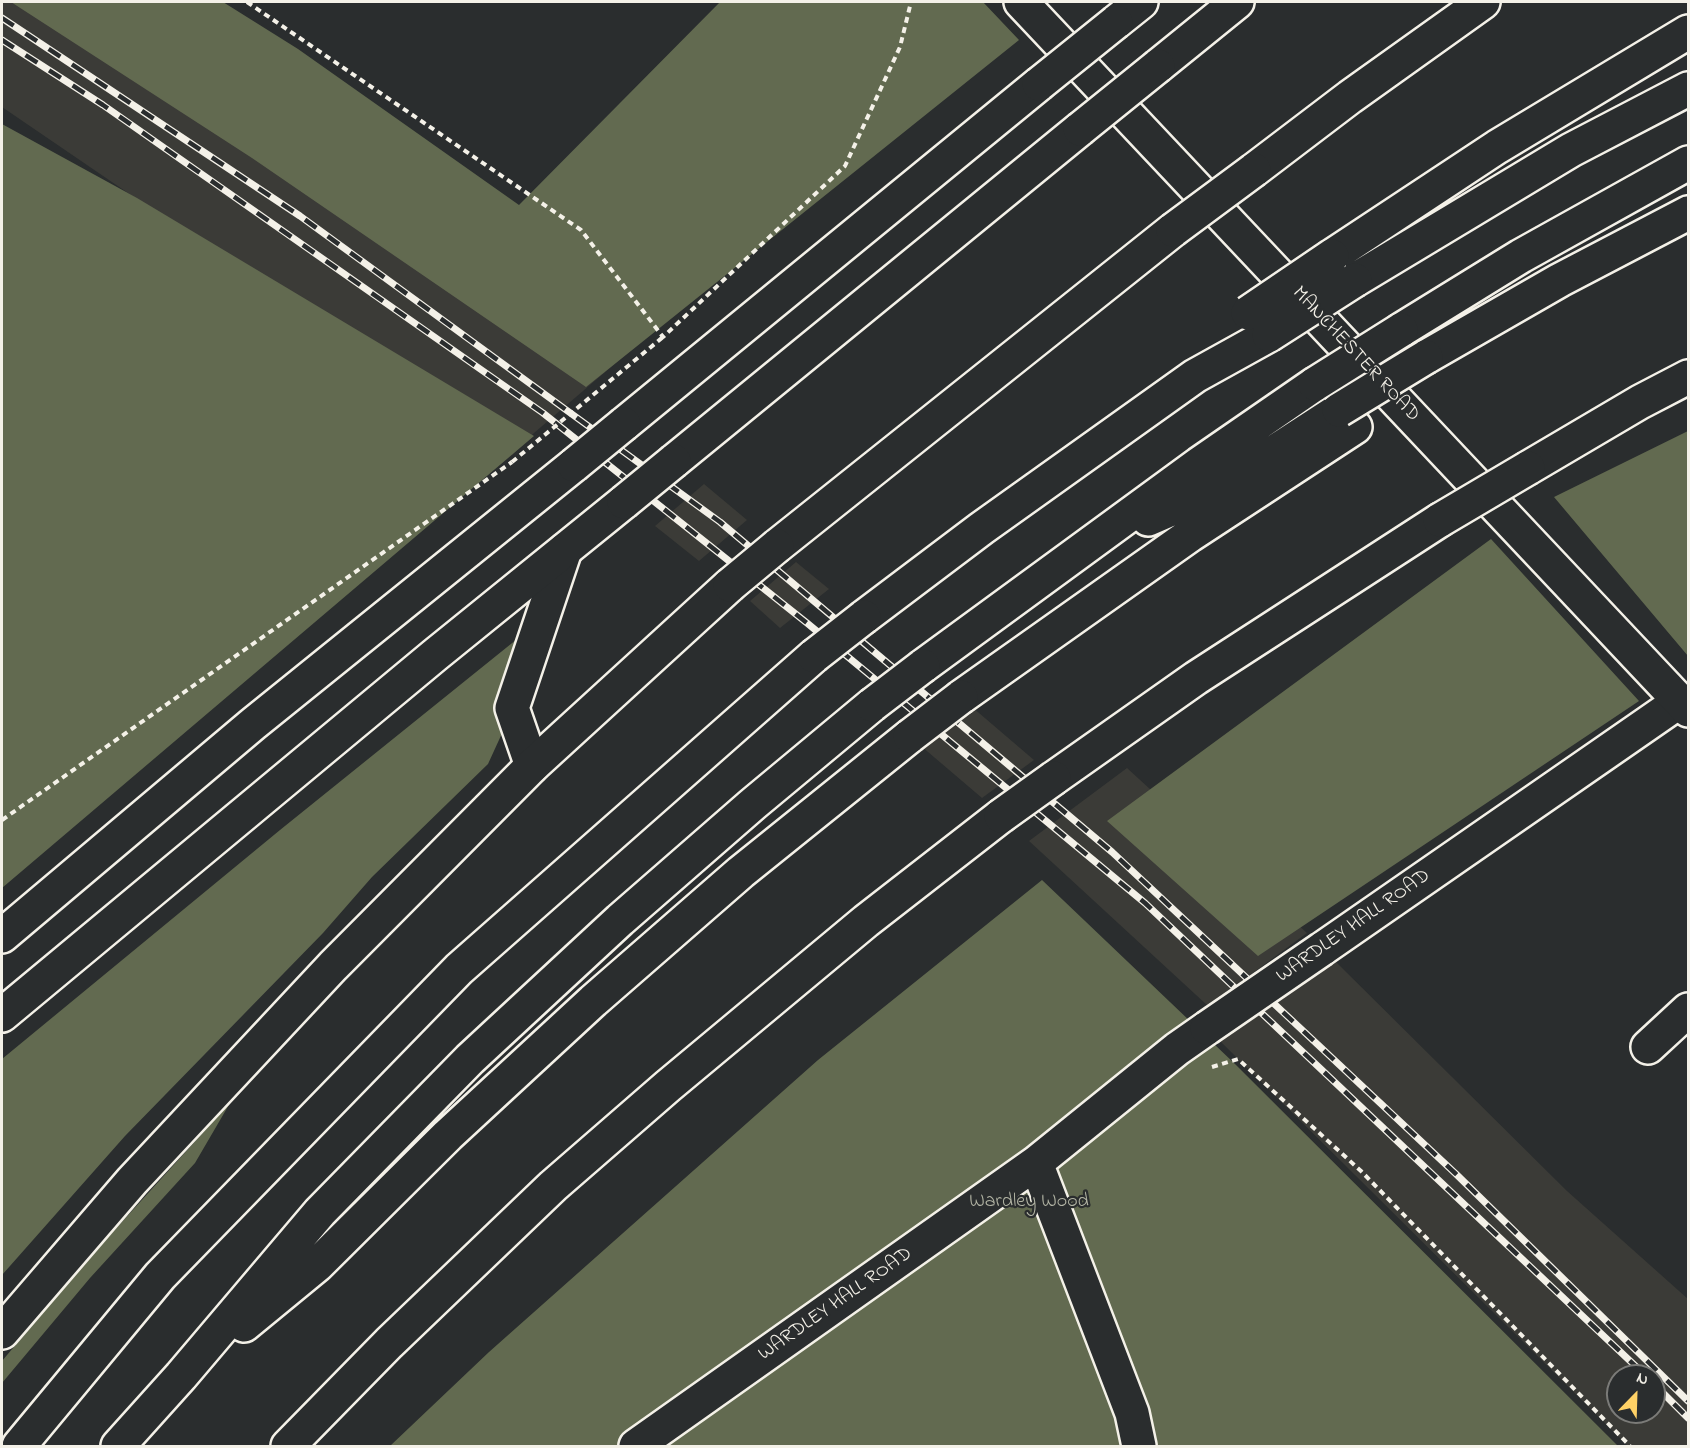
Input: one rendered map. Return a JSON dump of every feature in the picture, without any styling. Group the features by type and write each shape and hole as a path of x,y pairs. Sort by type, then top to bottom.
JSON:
{"main road":[{"name":"MANCHESTER ROAD","path":"1021,2 1684,706"},
{"path":"2,1015 426,662 1237,2"},
{"path":"2,1332 132,1181 333,966 532,766 730,585 1173,230 1350,97 1483,2"},
{"path":"2,936 253,724 1128,12"},
{"path":"19,1446 160,1276 459,969 814,656 982,528 1196,376 1259,324 1332,256 1497,147 1689,32"},
{"path":"1259,324 1355,280 1571,150 1689,89"},
{"path":"118,1446 320,1212 470,1059 620,920 872,705 1199,464 1316,384 1521,256 1689,164"},
{"path":"1091,544 1217,489 1347,418 1434,366 1560,280 1689,213"},
{"path":"1434,366 1557,307 1689,238"},
{"path":"288,1446 389,1343 553,1186 668,1086 866,921 1001,816 1196,678 1440,520 1630,408 1689,377"},
{"path":"180,1376 317,1265 448,1135 602,993 741,872 910,736 1190,535 1347,418"},
{"path":"532,766 512,708 565,550"},
{"name":"WARDLEY HALL ROAD","path":"636,1446 1036,1163 1177,1048 1684,706"},
{"path":"1648,1047 1689,1010"},
{"path":"1036,1163 1132,1413 1139,1446"}],"path":[{"path":"247,2 580,230 663,337"},
{"path":"2,820 512,462 663,337 845,166 900,47 911,2"},
{"path":"1177,1048 1198,1071 1238,1059 1361,1171 1630,1446"}],"shaded area":[{"path":"2,2 86,2 618,361 534,433 512,455 2,107"},
{"path":"704,484 747,520 699,561 655,526"},
{"path":"796,562 829,589 780,628 750,601"},
{"path":"972,707 1034,760 982,798 921,746"},
{"path":"1127,768 1307,933 1208,1006 1029,841"},
{"path":"1336,962 1567,1191 1688,1299 1688,1446 1628,1446 1219,1040"}],"green space":[{"path":"11,2 223,2 298,49 519,205 720,2 983,2 1019,40 586,387 252,158"},
{"path":"2,124 137,198 534,436 2,888"},
{"path":"1688,431 1688,656 1554,497"},
{"path":"1491,539 1639,701 1258,956 1107,821"},
{"path":"527,631 504,729 488,764 372,877 323,933 125,1136 2,1275 2,1059 280,830"},
{"name":"Wardley Wood","path":"1042,880 1235,1064 1618,1446 390,1446 489,1352 818,1060"},
{"path":"230,1103 195,1163 90,1278 2,1383 2,1361 81,1267"}],"railway":[{"path":"2,18 300,216 720,522 1112,852 1456,1174 1688,1401"},
{"path":"2,40 103,105 543,413 807,623 1145,903 1633,1364"},
{"path":"1666,1396 1688,1418"}]}
